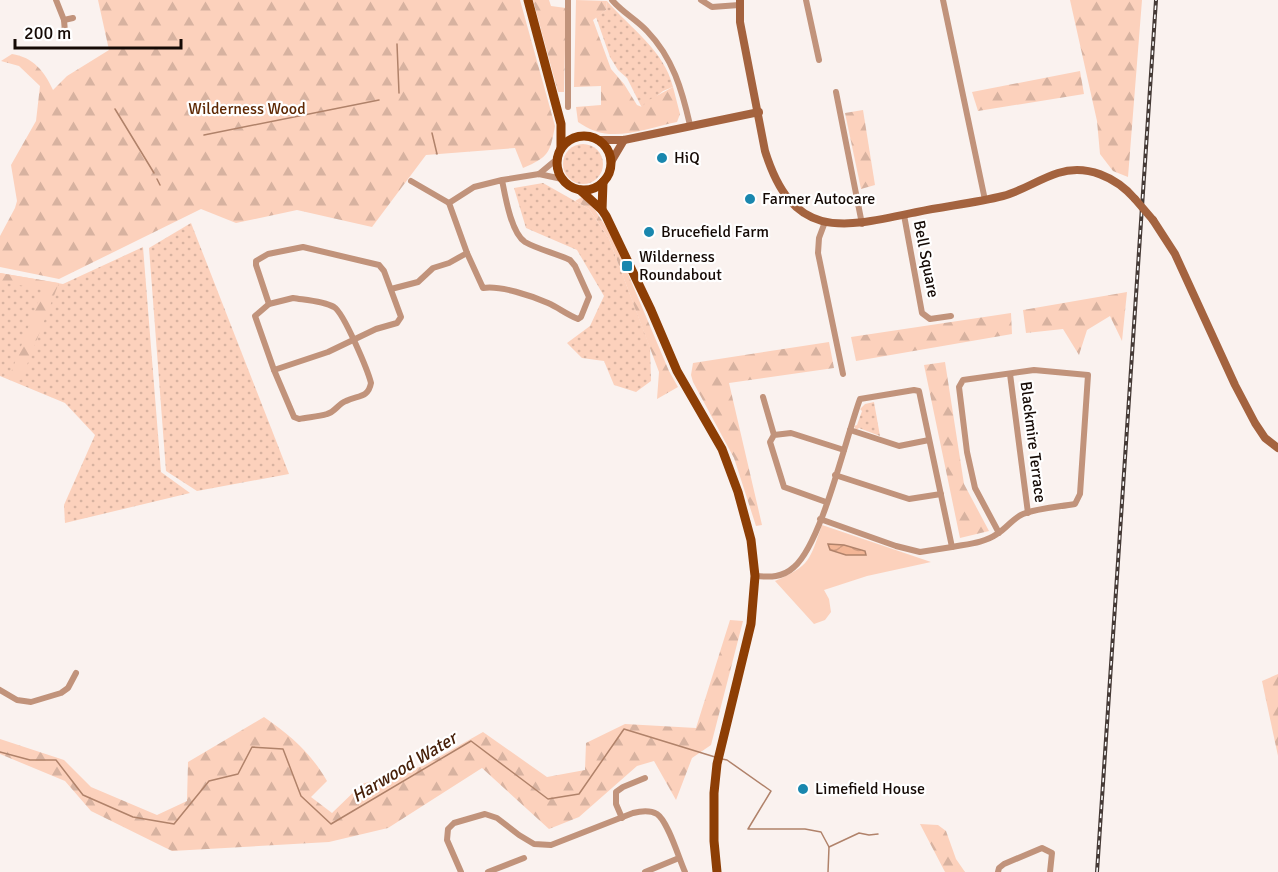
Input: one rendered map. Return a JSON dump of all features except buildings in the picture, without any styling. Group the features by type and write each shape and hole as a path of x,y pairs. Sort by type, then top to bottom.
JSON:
{"main road":[{"path":"528,0 561,124 561,148 557,159 558,173 569,186 580,190 588,190 603,182"},
{"path":"561,124 579,136"},
{"path":"561,148 579,136 586,136 598,140 609,154 611,162 610,170 603,182 602,210"},
{"path":"580,190 602,210 651,310 677,371 722,449 738,492 751,540 755,576 751,624 717,764 714,792 714,841 717,872"}],"street":[{"path":"56,0 64,20 65,32"},
{"path":"568,0 568,107"},
{"path":"612,0 646,29 666,56 681,88 690,125"},
{"path":"701,0 712,7 740,3 742,32 771,171 783,191 799,209 825,222 862,224 985,200 1015,192 1058,173 1087,171 1105,176 1122,185 1153,220 1175,254 1255,423 1265,438 1278,448"},
{"path":"806,0 819,60"},
{"path":"943,0 985,200"},
{"path":"64,20 73,18"},
{"path":"836,92 862,224"},
{"path":"598,140 624,140 759,112"},
{"path":"611,162 624,140"},
{"path":"539,174 557,159"},
{"path":"448,203 474,187 502,180 539,174 562,179"},
{"path":"411,182 432,189 448,203 483,288 494,286 549,304 564,314 578,319 589,297 575,266 570,260 524,241 518,235 507,205 502,180"},
{"name":"Bell Square","path":"904,215 922,313 930,319 951,316"},
{"path":"825,222 819,238 818,253 843,374"},
{"path":"269,304 256,261 259,257 268,254 303,247 379,265 384,271 401,317 397,322 376,329 328,352 274,370"},
{"path":"391,289 418,282 433,268 449,263 467,253"},
{"path":"292,298 328,305 336,308 341,314 353,340 369,377 369,390 359,398 345,401 327,414 315,414 298,419 294,417 274,370 255,316 269,304 292,298"},
{"path":"820,519 896,546 920,552 988,540 999,533 1015,518 1028,513 1075,504 1080,494 1088,375 1039,370 963,380 959,387 967,452 975,488 999,533"},
{"name":"Blackmire Terrace","path":"1010,374 1028,513"},
{"path":"755,576 777,577 795,567 806,552 836,475 860,399 914,390 919,391 921,395 952,547"},
{"path":"763,397 774,435 770,442 784,487 826,502"},
{"path":"850,430 899,446 929,440"},
{"path":"774,435 791,433 843,450"},
{"path":"836,475 909,499 940,494"},
{"path":"0,690 17,700 31,702 61,693 68,688 76,673"},
{"path":"622,818 616,804 616,792 645,778"},
{"path":"461,872 447,840 448,829 454,823 467,818 485,814 497,818 534,844 551,845 643,811 657,814 664,821 685,872"},
{"path":"998,872 1004,864 1042,848 1052,853 1050,872"},
{"path":"489,872 524,858"},
{"path":"645,872 679,858"}],"green space":[{"name":"Wilderness Wood","path":"98,0 520,0 555,126 552,142 543,157 523,168 515,148 426,155 372,227 297,210 236,223 201,209 59,279 0,267 0,236 17,201 11,165 36,121 40,86 19,66 1,61 12,54 26,58 42,71 53,90 67,76 109,50"},
{"path":"533,0 549,0 551,6 566,8 564,92 558,92"},
{"path":"576,0 607,1 606,10 593,20 611,69 637,105 642,107 647,101 673,87 680,114 677,122 636,132 615,134 595,131 578,122 576,107 601,105 601,86 574,87"},
{"path":"1070,0 1142,0 1128,177 1113,171 1100,154 1097,121"},
{"path":"607,1 646,41 669,74 673,87 663,91 642,108 627,78 618,70 610,57 596,17 606,10"},
{"path":"1080,71 1084,94 978,111 972,92"},
{"path":"863,110 875,185 861,189 845,113"},
{"path":"583,144 591,145 597,150 602,156 602,172 597,178 591,183 583,184 575,183 569,178 564,172 563,164 564,156 569,150 575,145"},
{"path":"543,183 589,209 609,239 650,347 651,381 636,392 614,385 604,361 582,358 567,343 590,326 604,296 577,250 526,228 514,188"},
{"path":"582,197 595,210 612,236 669,371 678,387 657,399 659,372 609,239 589,209 575,201"},
{"path":"191,223 289,474 197,491 166,471 149,248"},
{"path":"143,247 161,472 190,493 65,523 64,505 95,435 65,403 0,376 0,273 63,284"},
{"path":"0,273 59,283 21,380 10,375 43,289 0,282"},
{"path":"1127,292 1122,341 1110,316 1087,330 1079,355 1063,329 1026,333 1023,310"},
{"path":"1011,313 1012,334 856,361 851,337"},
{"path":"829,342 834,368 729,383 762,525 756,526 734,458 693,382 691,375 693,363"},
{"path":"945,362 964,484 989,531 960,538 924,365"},
{"path":"874,402 880,436 859,428 856,430 854,426 857,425 862,411 860,409 865,404"},
{"path":"822,525 931,562 867,576 824,590 829,599 831,612 825,620 814,624 775,581 802,566 811,554"},
{"path":"730,620 743,621 711,745 692,758 676,800 654,761 637,766 579,817 549,829 482,768 388,828 329,842 172,851 91,811 65,781 0,754 0,739 64,760 91,787 157,815 187,801 188,762 264,717 300,746 321,771 327,781 311,797 332,813 362,784 423,766 483,732 547,777 585,770 586,743 625,724 696,728"},
{"path":"1278,674 1278,756 1262,681"},
{"path":"920,824 938,825 946,831 956,859 965,872 945,872"}],"water":[{"path":"828,544 844,545 865,551 866,555 846,555 830,550"}],"waterway":[{"path":"397,44 399,93"},
{"path":"204,135 379,100"},
{"path":"115,109 154,173"},
{"path":"432,133 437,154"},
{"path":"157,179 160,185"},
{"name":"Harwood Water","path":"0,752 30,760 56,760 83,795 133,817 174,824 209,781 238,774 252,747 283,749 301,796 331,824 471,741 548,799 579,794 624,729 715,757"},
{"name":"Harwood Water","path":"722,759 727,760 771,791 748,829 805,829 821,832 829,847 828,872"},
{"path":"829,847 859,833 878,834"}],"railway":[{"path":"1097,872 1156,0"}],"place":[{"name":"HiQ","path":"662,158"},
{"name":"Farmer Autocare","path":"750,199"},
{"name":"Brucefield Farm","path":"649,232"},
{"name":"Wilderness Roundabout","path":"627,266"},
{"name":"Limefield House","path":"803,789"}]}
